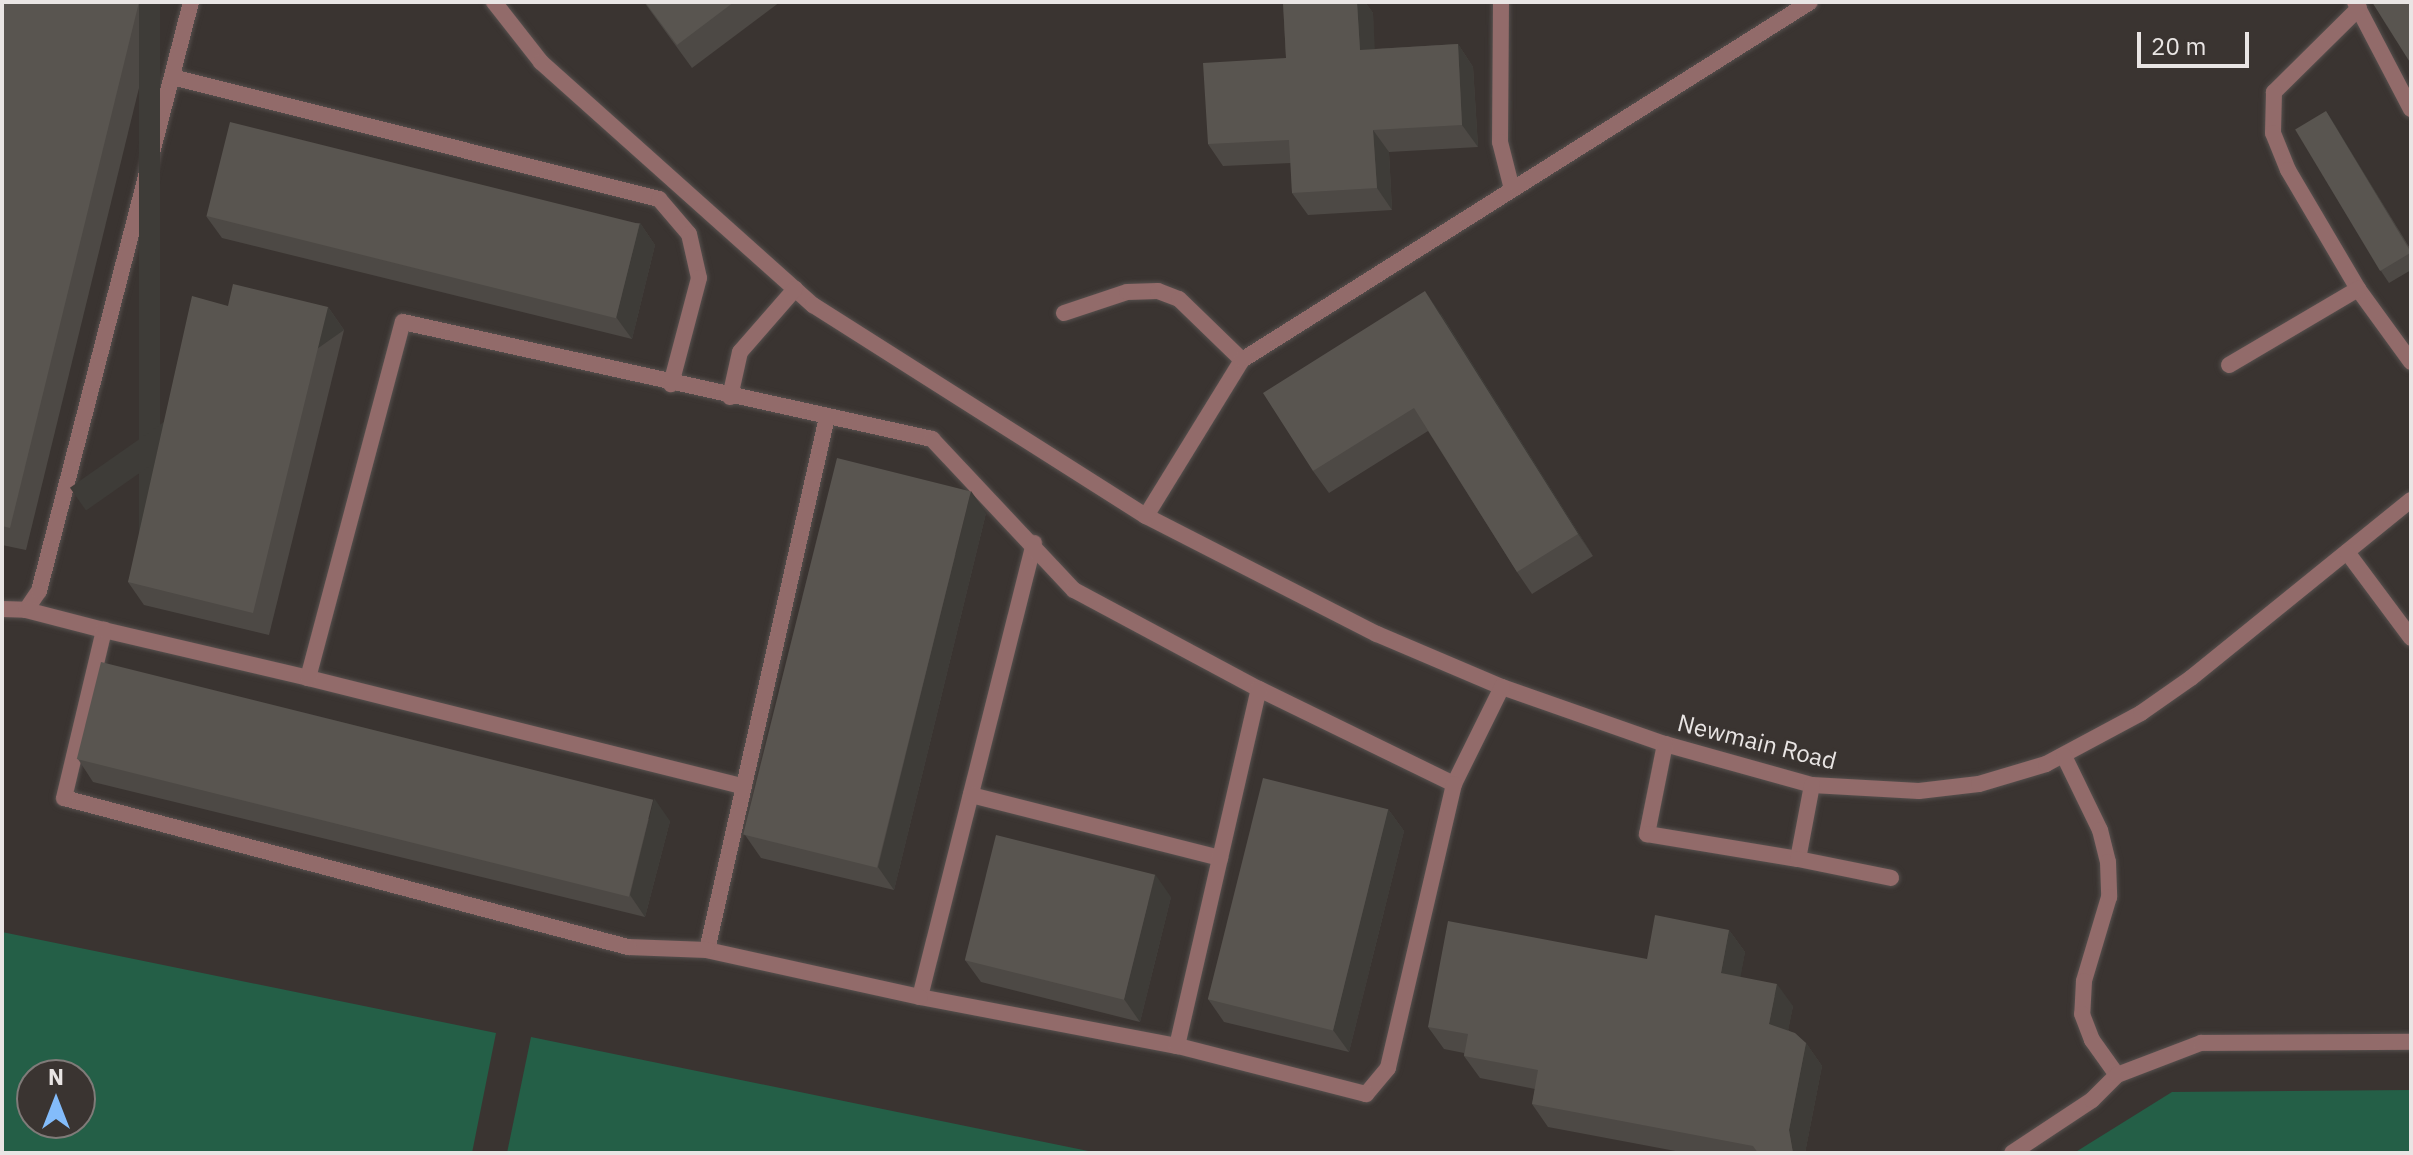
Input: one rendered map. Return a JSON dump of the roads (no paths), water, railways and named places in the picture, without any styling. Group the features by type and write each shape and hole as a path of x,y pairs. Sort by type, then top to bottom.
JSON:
{"lane":[{"path":"26,610 39,591 191,2"},
{"name":"Newmain Road","path":"494,2 541,62 795,289 1146,516 1377,634 1502,687 1665,744 1812,785 1919,791 1979,784 2064,756 2191,678 2411,500"},
{"path":"1501,2 1500,142 1512,189"},
{"path":"1146,516 1242,360 1810,2"},
{"path":"2411,109 2357,5 2274,92 2273,133 2288,170 2358,289 2411,362"},
{"path":"172,77 659,199 689,234 699,278 671,384"},
{"path":"730,397 740,352 795,289"},
{"path":"2229,365 2358,289"},
{"path":"1064,313 1127,292 1158,291 1179,299 1242,360"},
{"path":"308,678 403,322 671,384 932,439 1034,543 1074,590 1259,689 1454,784"},
{"path":"707,950 827,417"},
{"path":"920,997 1034,543"},
{"path":"2347,552 2411,638"},
{"path":"2,609 26,610 744,787"},
{"path":"104,630 64,798 628,947 707,950 920,997 1177,1046 1366,1094 1388,1068 1454,784 1502,687"},
{"path":"1177,1046 1259,689"},
{"path":"1665,744 1647,834 1891,878"},
{"path":"2064,756 2100,830 2108,862 2109,897 2084,981 2082,1014 2092,1040 2117,1075"},
{"path":"1798,859 1812,785"},
{"path":"971,795 1220,858"},
{"path":"2012,1153 2092,1100 2117,1075 2201,1043 2411,1042"}]}
